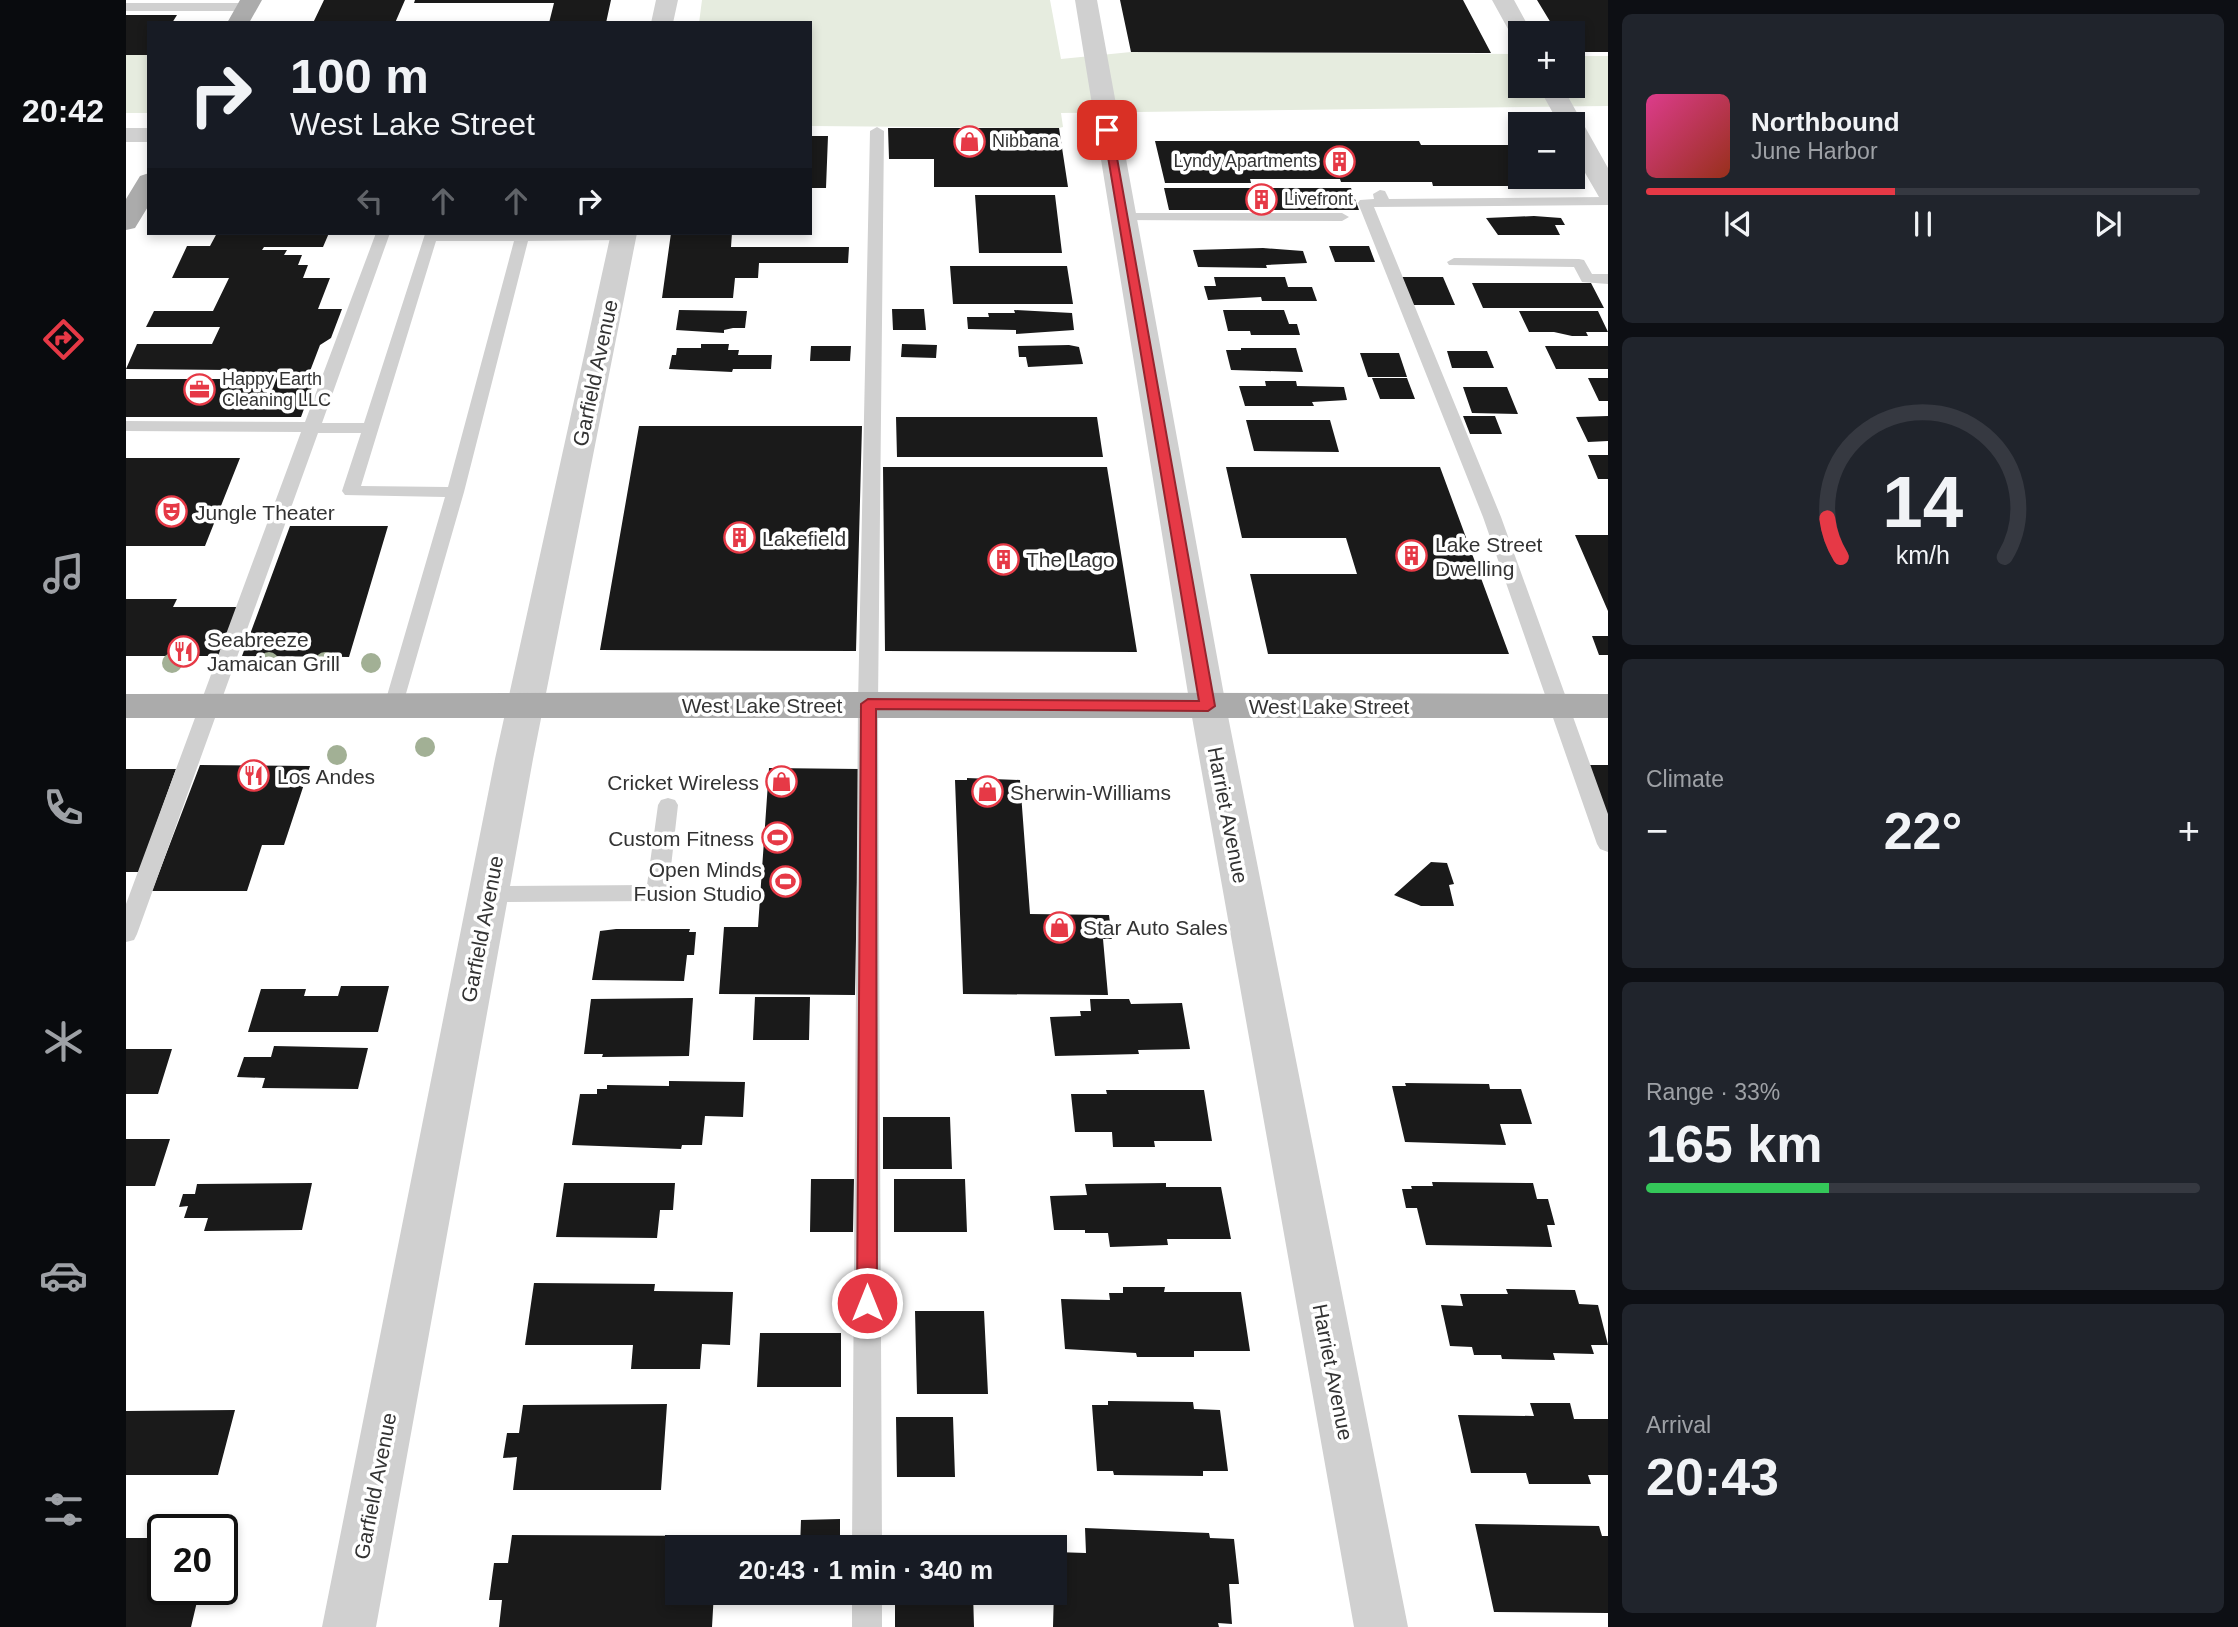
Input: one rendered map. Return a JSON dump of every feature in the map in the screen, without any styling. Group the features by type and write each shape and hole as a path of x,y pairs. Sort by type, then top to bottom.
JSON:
{"main road":[{"path":"126,222 147,185"},
{"name":"West Lake Street","path":"126,706 1608,706"}],"street":[{"path":"662,21 667,0"},
{"name":"Harriet Avenue","path":"1086,0 1208,706 1381,1627"},
{"path":"1503,0 1514,21"},
{"path":"126,135 147,135"},
{"path":"1585,150 1608,191"},
{"name":"Garfield Avenue","path":"349,1627 526,705 624,235"}],"lane":[{"path":"126,7 245,10"},
{"path":"867,1535 868,704 877,131"},
{"path":"1608,201 1382,198 1365,203 1492,517 1608,844"},
{"path":"1123,218 1342,217"},
{"path":"126,934 382,235"},
{"path":"455,492 351,491 430,237 590,235"},
{"path":"394,706 455,492 522,237"},
{"path":"1454,262 1579,263 1587,279 1608,279"},
{"path":"126,426 371,428"},
{"path":"489,894 657,893 668,805"},
{"path":"867,1605 867,1627"}],"shaded area":[{"path":"702,0 1050,0 1061,59 1131,52 1508,54 1508,98 1585,98 1585,56 1608,56 1608,106 1061,113 1063,127 1059,128 812,126 812,21 699,21"},
{"path":"126,55 147,55 147,113 126,113"}],"building":[{"path":"324,0 405,0 396,21 314,21"},
{"path":"415,0 611,0 606,21 550,21 554,3 414,3"},
{"path":"1120,0 1463,0 1491,53 1131,52"},
{"path":"1537,0 1608,0 1608,52 1585,52 1585,21 1550,21"},
{"path":"126,15 177,15 173,21 147,21 147,55 126,55"},
{"path":"888,128 1059,128 1068,187 934,187 934,159 889,159"},
{"path":"812,136 828,136 826,188 812,188"},
{"name":"Lyndy Apartments","path":"1155,141 1419,141 1421,145 1508,145 1508,186 1433,186 1432,182 1341,182 1340,179 1165,183"},
{"name":"Livefront","path":"1164,188 1351,188 1359,210 1169,210"},
{"path":"975,195 1055,195 1062,253 979,253"},
{"path":"1486,218 1561,218 1565,225 1555,225 1560,235 1498,235"},
{"path":"216,235 328,235 323,247 264,247 262,250 287,250 284,255 302,255 298,265 308,265 303,278 330,278 318,309 342,309 331,338 320,345 307,379 315,379 301,417 126,417 126,379 227,379 231,370 126,369 137,344 212,344 220,327 146,327 154,311 213,311 229,278 172,278 187,246 210,246"},
{"path":"671,235 732,235 731,247 849,247 848,263 759,263 758,278 735,278 733,298 662,298"},
{"path":"1329,246 1369,246 1375,262 1335,262"},
{"path":"1263,248 1303,251 1307,263 1266,265 1267,268 1198,267 1193,250"},
{"path":"950,266 1067,266 1073,304 953,304"},
{"path":"1214,277 1285,277 1288,287 1312,287 1317,301 1262,301 1261,297 1208,300 1204,286 1216,286"},
{"path":"1402,277 1443,277 1455,305 1413,305"},
{"path":"1472,283 1591,283 1604,308 1483,308"},
{"path":"892,309 924,309 926,330 893,330"},
{"path":"679,310 747,311 745,328 724,330 724,333 676,330"},
{"path":"1014,310 1072,313 1074,330 1016,334 1016,330 968,329 967,317 989,317 988,313 1015,313"},
{"path":"1223,310 1284,310 1289,324 1297,324 1300,335 1251,335 1250,331 1228,331"},
{"path":"1519,311 1598,311 1608,332 1586,332 1588,336 1572,336 1554,332 1529,332"},
{"path":"701,344 729,344 728,350 739,350 738,355 772,355 771,369 733,369 732,372 669,369 672,355 676,355 677,348 701,348"},
{"path":"902,344 937,345 936,358 901,357"},
{"path":"811,346 851,346 850,361 810,361"},
{"path":"1018,346 1079,347 1083,364 1028,367 1026,357 1019,357"},
{"path":"1545,346 1608,346 1608,369 1556,369"},
{"path":"1296,348 1303,372 1231,370 1226,350"},
{"path":"1447,351 1487,351 1494,368 1452,368"},
{"path":"1360,353 1399,353 1407,377 1368,377"},
{"path":"1372,378 1407,378 1415,399 1380,399"},
{"path":"1588,378 1608,378 1608,401 1599,401"},
{"path":"1265,381 1296,381 1297,386 1344,387 1347,400 1312,402 1314,406 1245,406 1239,386 1266,386"},
{"path":"1463,387 1507,387 1518,414 1472,413"},
{"path":"1463,416 1495,416 1502,434 1470,434"},
{"path":"1608,416 1608,441 1588,442 1576,417"},
{"path":"896,417 1097,417 1103,457 897,457"},
{"path":"1246,420 1330,420 1339,452 1254,451"},
{"name":"Lakefield","path":"639,426 862,426 856,651 600,650"},
{"path":"1588,455 1608,455 1608,479 1598,479"},
{"name":"Jungle Theater","path":"126,458 240,458 205,546 126,546"},
{"name":"The Lago","path":"883,467 1107,467 1137,652 885,651"},
{"name":"Lake Street Dwelling","path":"1226,467 1440,467 1509,654 1268,654 1250,574 1357,574 1346,538 1242,538"},
{"path":"290,526 388,526 349,657 242,656"},
{"path":"1575,535 1608,535 1608,611"},
{"path":"126,599 177,599 173,607 238,607 220,656 126,656"},
{"path":"1592,636 1608,636 1608,655 1599,655"},
{"path":"200,765 310,766 284,845 262,845 247,891 152,891"},
{"path":"1587,765 1608,765 1608,820"},
{"path":"769,768 859,769 855,995 719,994 724,927 758,927"},
{"path":"126,769 176,769 139,872 126,872"},
{"path":"955,780 1020,780 1030,914 1109,915 1112,939 1103,939 1108,995 963,994"},
{"path":"1431,862 1447,863 1454,884 1449,885 1454,906 1421,906 1394,895"},
{"path":"690,929 689,932 696,932 694,955 687,955 684,981 592,980 600,931"},
{"path":"341,986 389,986 378,1032 248,1032 261,989 306,989 304,996 338,996"},
{"path":"755,997 810,997 809,1040 753,1040"},
{"path":"693,998 689,1056 602,1057 603,1054 584,1054 591,999"},
{"path":"1090,999 1129,999 1131,1004 1182,1003 1190,1049 1138,1050 1139,1054 1055,1056 1050,1017 1081,1016 1080,1011 1091,1011"},
{"path":"274,1046 368,1048 358,1089 262,1088 265,1078 237,1077 244,1057 271,1057"},
{"path":"126,1049 172,1049 158,1094 126,1094"},
{"path":"669,1081 745,1082 743,1117 705,1116 702,1145 682,1145 681,1149 572,1145 580,1094 597,1094 597,1089 607,1089 607,1085 669,1086"},
{"path":"1405,1083 1489,1084 1490,1089 1521,1089 1532,1124 1500,1124 1506,1145 1405,1142 1392,1086 1406,1086"},
{"path":"1106,1090 1204,1090 1212,1141 1154,1141 1155,1147 1113,1147 1112,1132 1075,1132 1071,1094 1107,1094"},
{"path":"883,1117 950,1117 952,1169 883,1169"},
{"path":"126,1139 170,1139 155,1186 126,1186"},
{"path":"811,1179 854,1179 853,1232 810,1232"},
{"path":"894,1179 965,1179 967,1232 894,1232"},
{"path":"1432,1182 1533,1183 1537,1199 1548,1199 1555,1225 1547,1225 1552,1247 1426,1245 1417,1208 1406,1208 1402,1189 1412,1189 1411,1186 1433,1186"},
{"path":"312,1183 302,1230 204,1231 208,1218 184,1218 188,1206 179,1207 183,1194 195,1194 197,1184"},
{"path":"564,1183 675,1183 673,1210 660,1210 657,1238 556,1237"},
{"path":"1166,1183 1166,1187 1221,1187 1231,1239 1167,1239 1168,1245 1110,1247 1108,1233 1054,1230 1050,1196 1087,1195 1085,1184"},
{"path":"534,1283 655,1284 654,1291 733,1292 730,1345 702,1344 700,1369 631,1369 633,1345 525,1345"},
{"path":"1123,1287 1165,1287 1164,1292 1241,1292 1250,1351 1194,1351 1194,1357 1137,1357 1136,1353 1065,1349 1061,1299 1110,1300 1109,1293 1123,1293"},
{"path":"1506,1289 1575,1290 1579,1304 1598,1305 1608,1345 1591,1345 1594,1354 1553,1353 1555,1360 1502,1359 1501,1355 1474,1355 1472,1347 1450,1346 1441,1305 1463,1306 1460,1294 1508,1294"},
{"path":"915,1311 984,1311 988,1394 917,1394"},
{"path":"760,1333 841,1333 841,1387 757,1387"},
{"path":"1108,1401 1193,1402 1194,1409 1220,1410 1228,1471 1203,1471 1203,1476 1114,1475 1113,1471 1097,1471 1092,1405 1108,1405"},
{"path":"1530,1403 1570,1403 1574,1419 1608,1419 1608,1475 1588,1475 1591,1484 1529,1484 1526,1473 1471,1473 1458,1415 1534,1416"},
{"path":"667,1404 661,1490 513,1490 517,1457 503,1458 507,1433 519,1433 523,1405"},
{"path":"235,1410 218,1475 126,1475 126,1411"},
{"path":"896,1417 953,1417 955,1477 897,1477"},
{"path":"840,1519 840,1535 800,1535 801,1520"},
{"path":"1475,1524 1599,1526 1602,1536 1608,1536 1608,1613 1494,1612"},
{"path":"1085,1528 1209,1533 1210,1538 1234,1539 1239,1584 1229,1584 1232,1624 1218,1623 1219,1627 1053,1627 1054,1605 1067,1605 1067,1552 1086,1553"},
{"path":"512,1535 665,1536 665,1605 713,1605 712,1627 499,1627 502,1600 489,1600 494,1563 508,1563"},
{"path":"126,1538 147,1538 147,1605 196,1605 191,1627 126,1627"},
{"path":"895,1605 973,1605 974,1627 895,1627"}],"place":[{"name":"Nibbana","path":"969,141"},
{"name":"Lyndy Apartments","path":"1340,161"},
{"name":"Livefront","path":"1261,199"},
{"name":"Happy Earth Cleaning LLC","path":"199,389"},
{"name":"Jungle Theater","path":"172,512"},
{"name":"Lakefield","path":"739,538"},
{"name":"Lake Street Dwelling","path":"1412,556"},
{"name":"The Lago","path":"1003,559"},
{"name":"Seabreeze Jamaican Grill","path":"184,651"},
{"name":"Los Andes","path":"254,776"},
{"name":"Cricket Wireless","path":"782,782"},
{"name":"Sherwin-Williams","path":"987,792"},
{"name":"Custom Fitness","path":"777,838"},
{"name":"Open Minds Fusion Studio","path":"785,881"},
{"name":"Star Auto Sales","path":"1060,927"}],"route":[{"path":"867,1303 868,704 1208,706 1107,130"}]}
